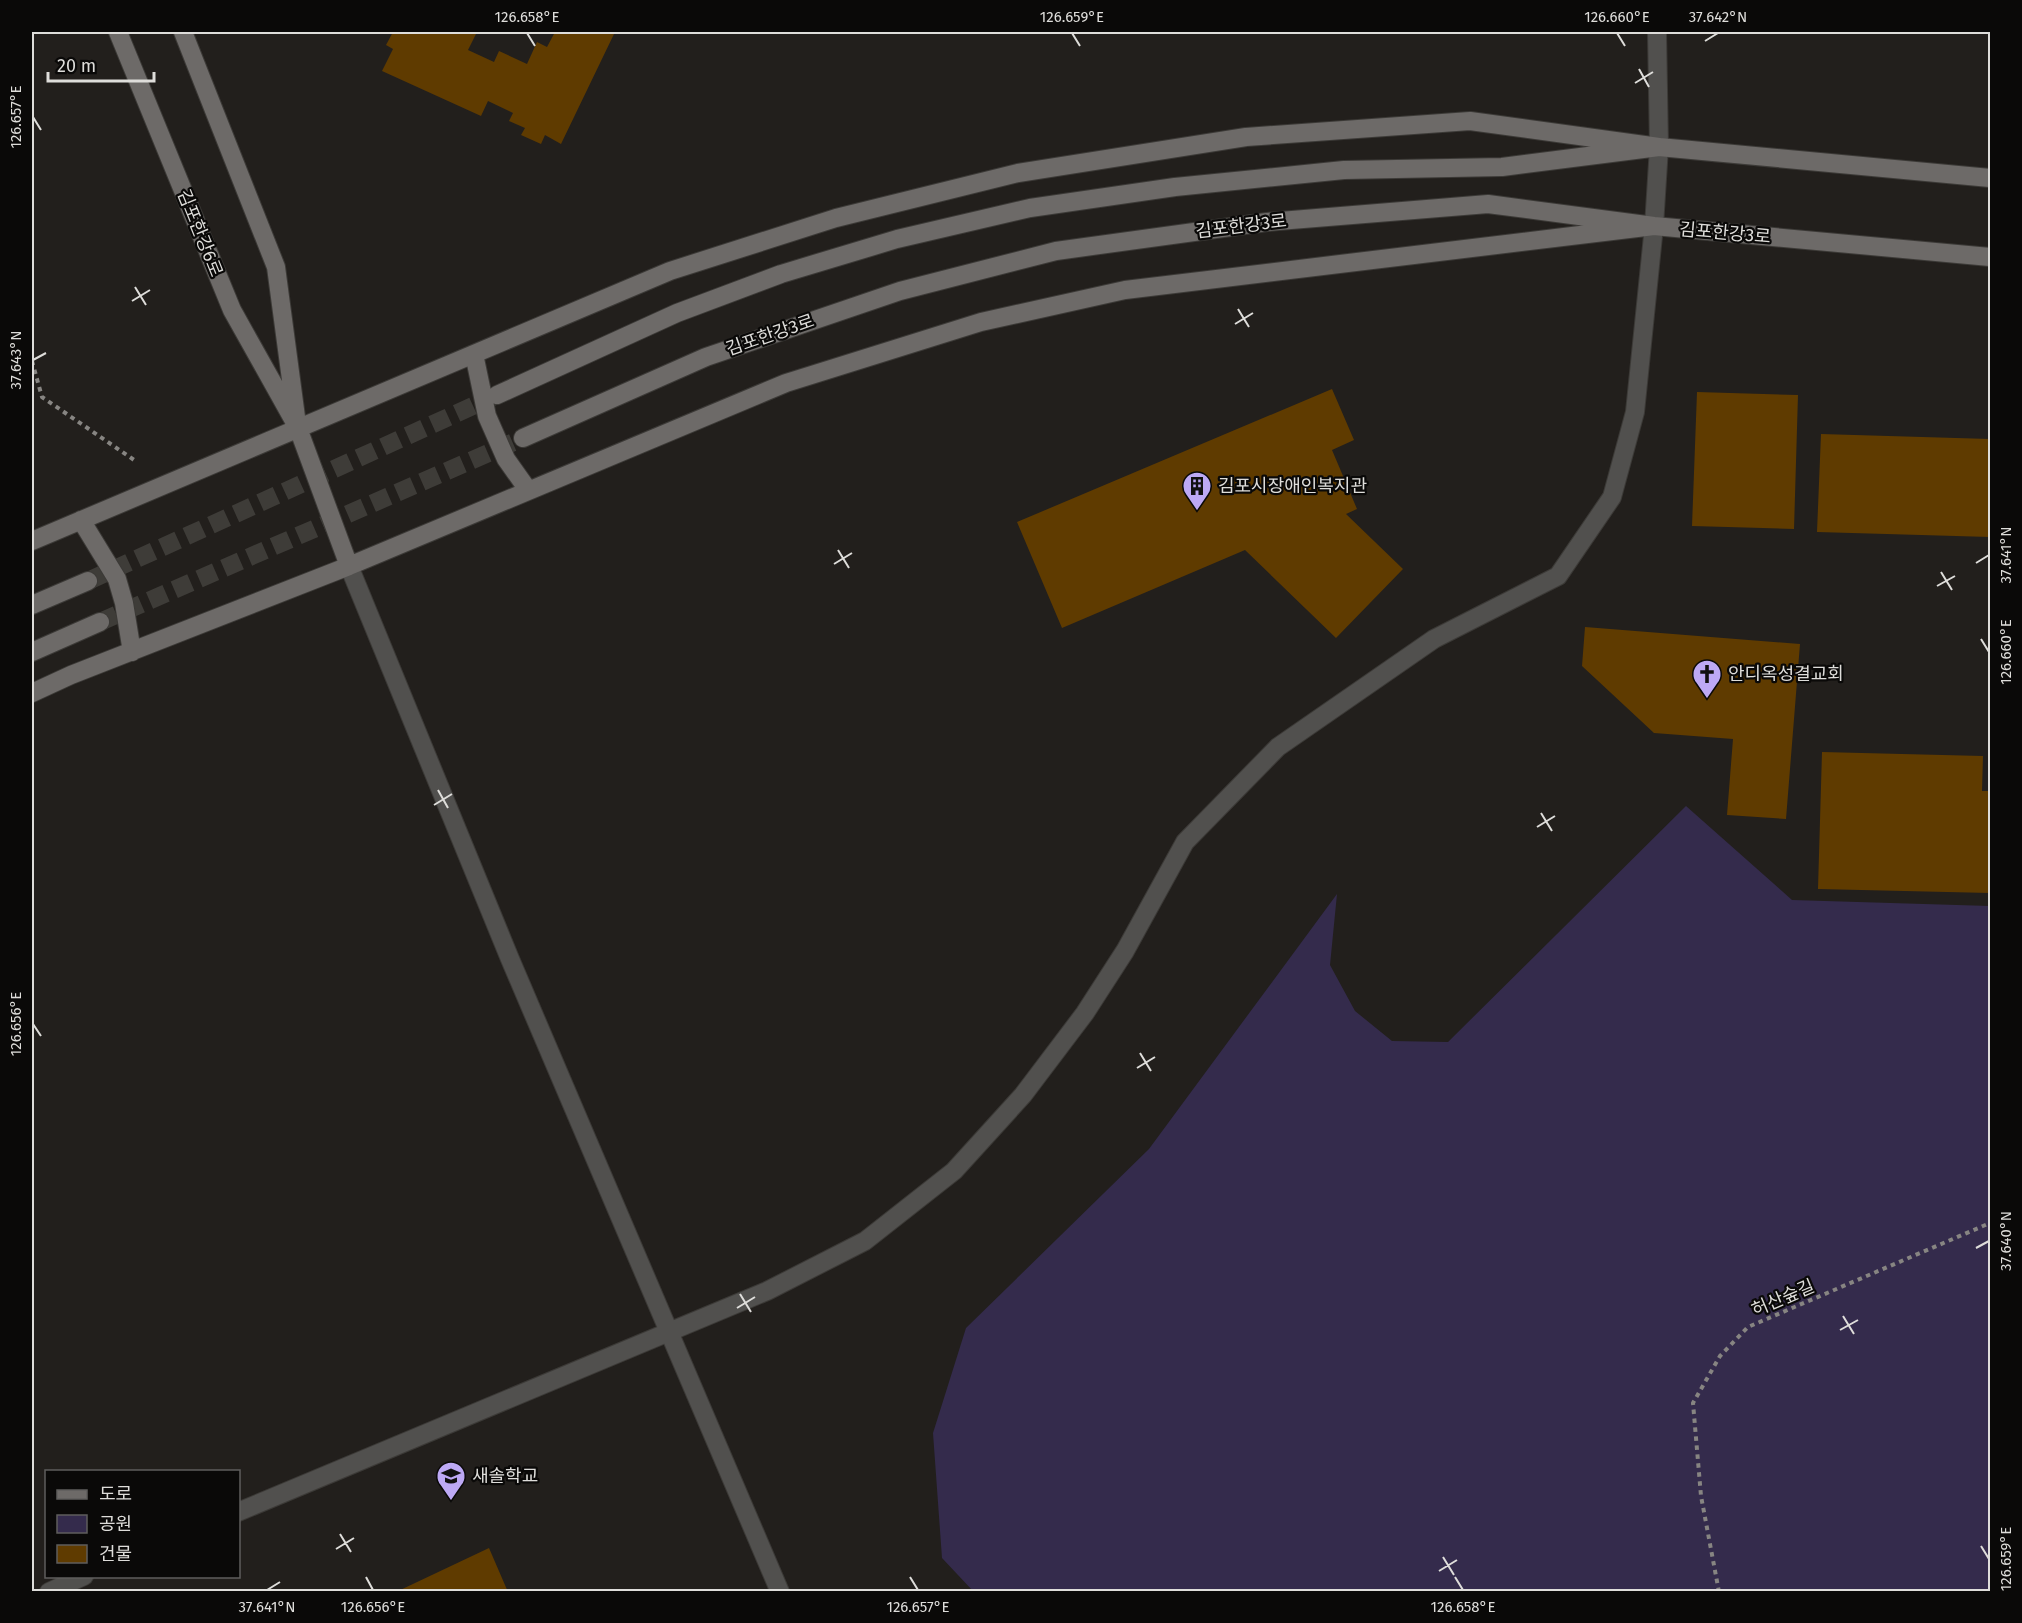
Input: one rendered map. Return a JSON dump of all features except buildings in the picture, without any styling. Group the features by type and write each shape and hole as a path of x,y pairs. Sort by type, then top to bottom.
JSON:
{"street":[{"name":"김포한강6로","path":"118,32 232,310 298,428 349,566"},
{"name":"김포한강6로","path":"183,32 276,267 298,428"},
{"path":"240,1511 767,1291 865,1241 954,1171 1023,1095 1085,1013 1125,951 1185,842 1278,747 1434,639 1558,576 1612,497 1635,412 1654,226 1659,147 1657,32"},
{"path":"32,541 670,271 836,218 1018,173 1246,137 1470,121 1659,147 1990,178"},
{"path":"497,395 677,313 781,274 897,238 1029,208 1175,188 1333,171 1502,167 1659,147"},
{"name":"김포한강3로","path":"523,438 706,357 900,291 1056,251 1267,222 1488,204 1654,226 1990,257"},
{"path":"32,693 71,675 349,566 786,383 981,322 1125,290 1654,226"},
{"path":"474,354 487,416 506,459 528,490"},
{"path":"81,520 117,579 124,603 132,652"},
{"path":"349,566 510,959 780,1592"},
{"path":"32,605 88,581"},
{"path":"32,652 100,622"},
{"path":"49,1592 80,1578"}],"path":[{"path":"32,361 42,397 138,462"},
{"name":"허산숲길","path":"1719,1592 1701,1496 1693,1403 1720,1356 1748,1327 1990,1222"}],"green space":[{"path":"1686,806 1792,900 1990,906 1990,1591 973,1591 942,1558 933,1433 966,1328 1149,1149 1337,894 1330,965 1355,1011 1392,1041 1448,1042"}],"tunnel":[{"path":"88,581 497,395"},
{"path":"100,622 523,438"}],"place":[{"name":"김포시장애인복지관","path":"1197,512"},
{"name":"안디옥성결교회","path":"1707,700"},
{"name":"새솔학교","path":"451,1502"}]}
